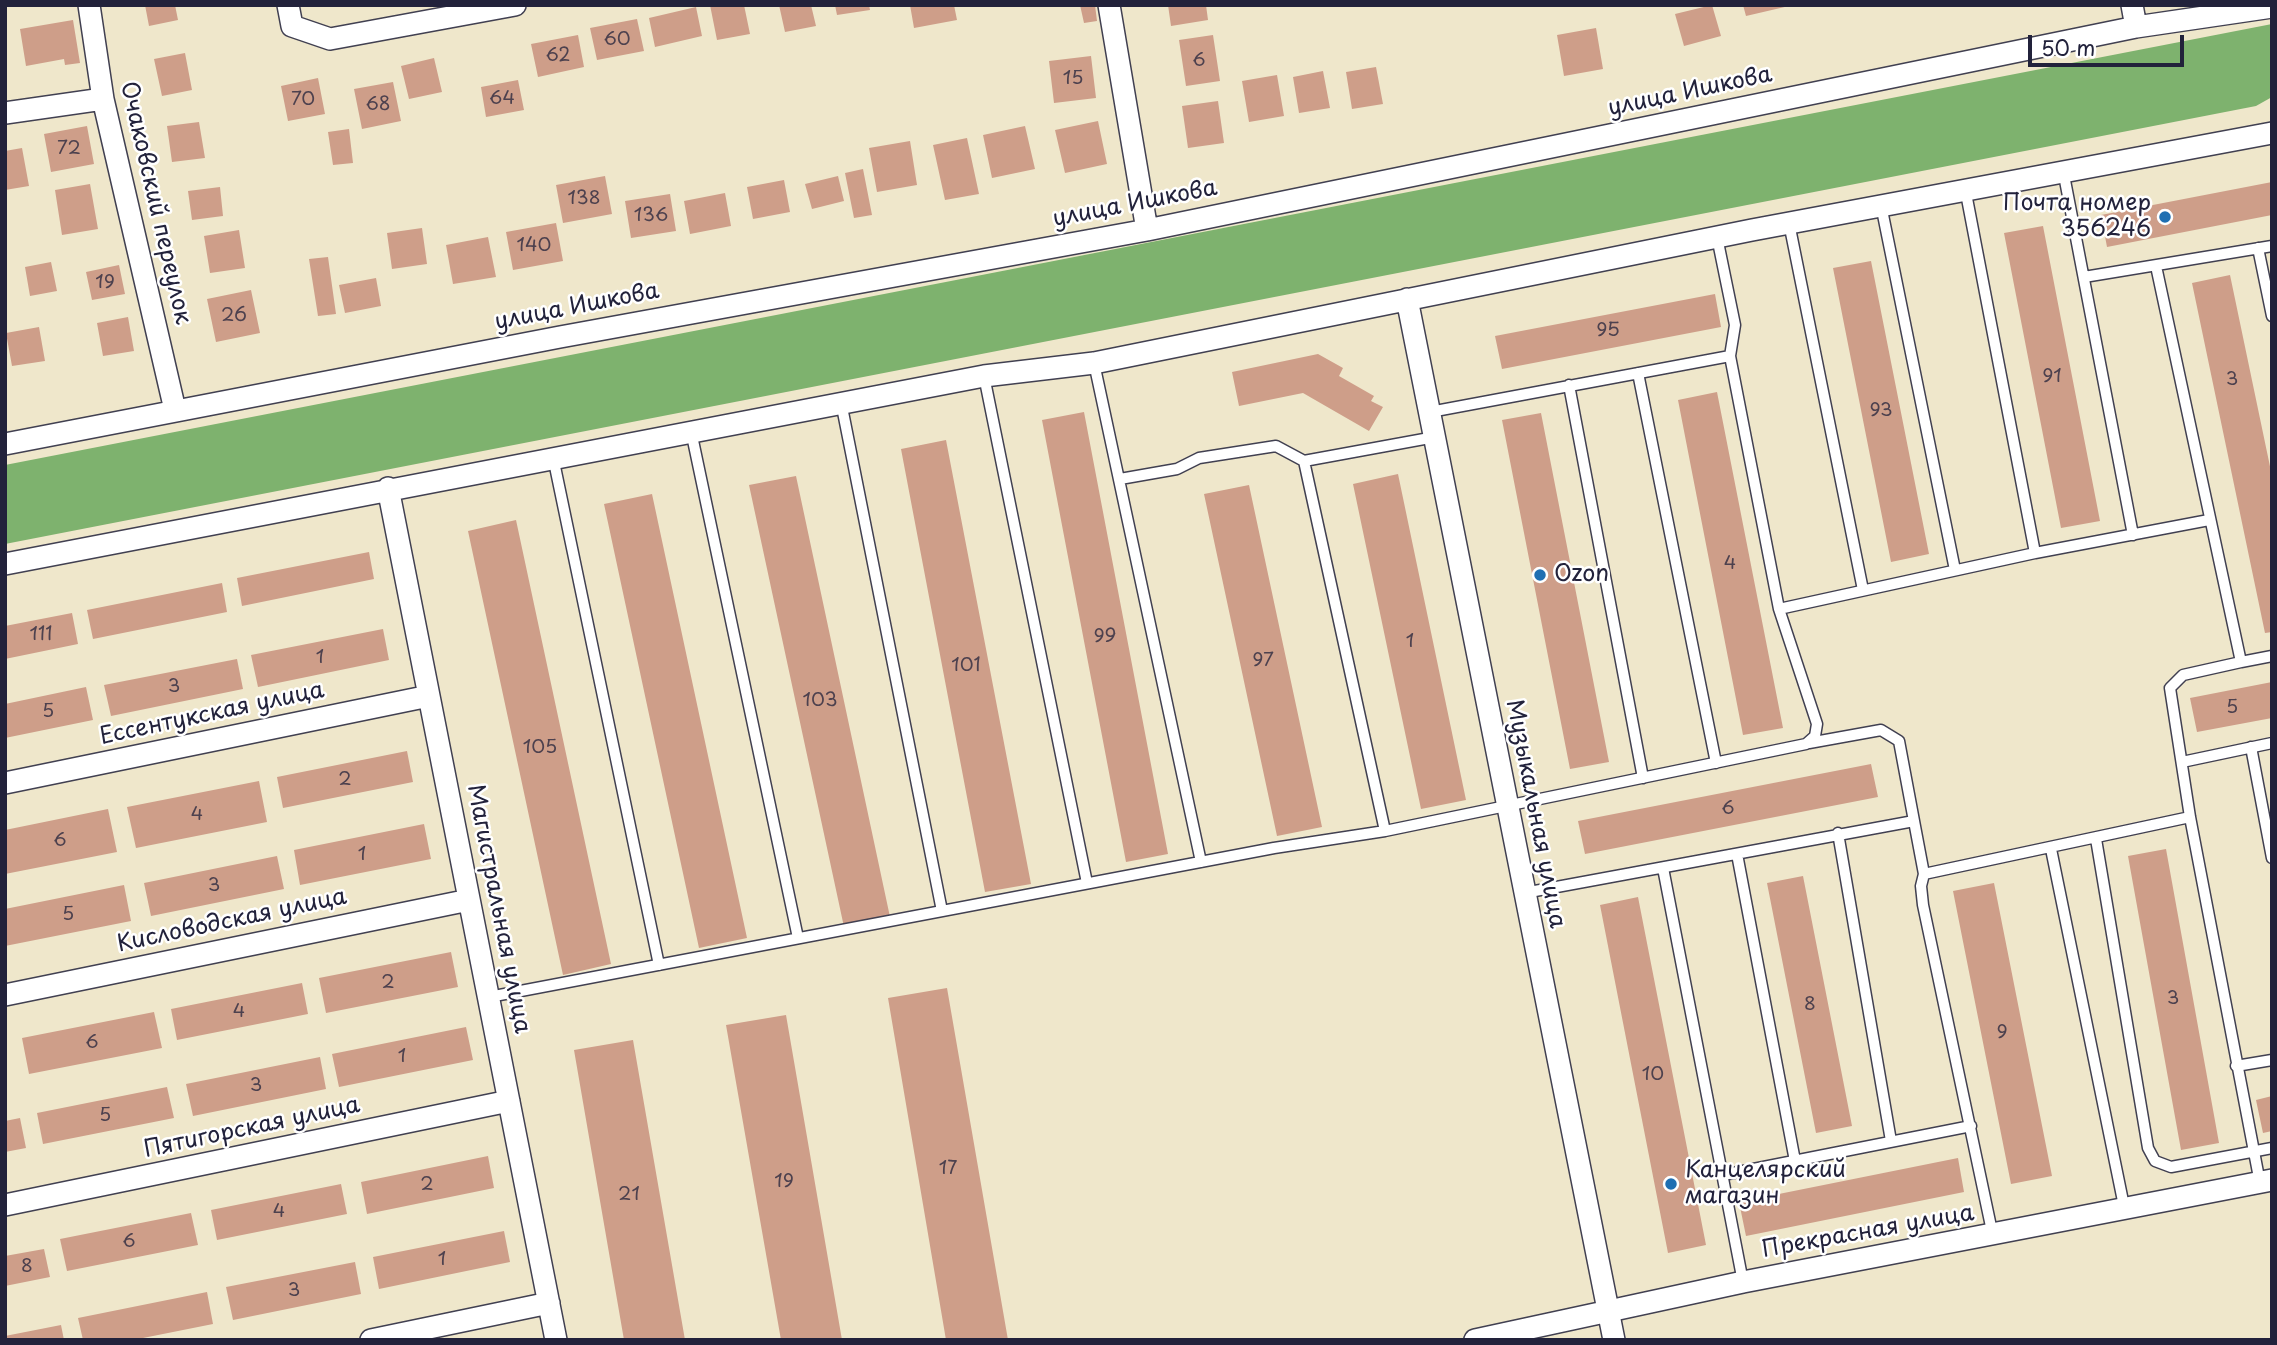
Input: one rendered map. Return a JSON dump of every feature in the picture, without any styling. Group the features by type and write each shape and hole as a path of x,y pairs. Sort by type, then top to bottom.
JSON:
{"street":[{"name":"Очаковский переулок","path":"89,5 103,99 175,410"},
{"path":"290,16 330,39 515,5"},
{"path":"1110,5 1147,230"},
{"path":"2132,5 2136,27"},
{"name":"улица Ишкова","path":"5,444 175,410 1147,230 2136,27 2272,7"},
{"path":"5,113 103,99"},
{"path":"5,564 841,402 984,376 1094,363 1965,188 2272,133"},
{"name":"Музыкальная улица","path":"1407,299 1614,1340"},
{"name":"Магистральная улица","path":"388,488 556,1340"},
{"name":"Ессентукская улица","path":"5,783 429,696"},
{"name":"Кисловодская улица","path":"5,995 469,900"},
{"name":"Пятигорская улица","path":"5,1205 509,1101"},
{"name":"Прекрасная улица","path":"1475,1340 1743,1282 2266,1182"},
{"path":"371,1340 549,1303"}],"lane":[{"path":"2063,170 2133,535"},
{"path":"1965,188 2035,553"},
{"path":"1881,205 1955,570"},
{"path":"1789,223 1863,590"},
{"path":"1717,237 1735,325 1730,356 1779,609 1817,724 1815,736 1806,744"},
{"path":"2084,277 2272,246"},
{"path":"2258,248 2272,316"},
{"path":"2156,266 2241,662"},
{"path":"1430,412 1730,356"},
{"path":"1094,363 1201,863"},
{"path":"1638,373 1716,763"},
{"path":"984,376 1087,883"},
{"path":"1569,386 1643,778"},
{"path":"841,402 942,911"},
{"path":"691,430 798,938"},
{"path":"1120,479 1177,468 1199,458 1276,446 1304,461 1435,438"},
{"path":"553,457 659,965"},
{"path":"1304,461 1385,831"},
{"path":"1779,609 2035,553 2209,520"},
{"path":"2266,1182 2252,1152 2190,817 2171,688 2183,675 2272,656"},
{"path":"489,997 1087,883 1385,831 1881,730 1899,741 1924,874 1921,886 1923,905 1993,1236"},
{"path":"2182,762 2272,743"},
{"path":"2251,747 2272,858"},
{"path":"1924,874 2051,849 2190,817"},
{"path":"1524,893 1914,821"},
{"path":"1838,833 1891,1141"},
{"path":"2096,839 2148,1148 2155,1161 2171,1167 2272,1148"},
{"path":"2051,849 2125,1210"},
{"path":"1737,854 1795,1161"},
{"path":"1663,868 1743,1282"},
{"path":"2236,1066 2272,1060"},
{"path":"1723,1175 1971,1126"}],"green space":[{"path":"2272,24 2272,97 2256,106 5,544 5,465"}],"building":[{"path":"145,5 175,5 178,20 149,26"},
{"path":"710,5 744,5 750,34 717,40"},
{"path":"779,5 811,5 816,26 785,32"},
{"path":"835,5 869,5 870,10 837,15"},
{"path":"910,5 954,5 957,20 914,28"},
{"path":"1080,5 1095,5 1097,21 1084,23"},
{"path":"1168,5 1206,5 1208,20 1171,26"},
{"path":"1712,5 1721,36 1684,46 1675,14"},
{"path":"1743,5 1789,5 1789,6 1746,16"},
{"path":"696,7 702,36 655,47 649,18"},
{"path":"637,19 644,51 597,60 590,28"},
{"path":"73,20 80,63 65,65 64,59 26,66 20,29"},
{"path":"1596,28 1603,69 1564,76 1557,35"},
{"path":"578,35 584,67 538,77 531,44"},
{"path":"1213,35 1220,81 1186,86 1179,40"},
{"path":"185,53 192,90 162,96 154,59"},
{"path":"1091,56 1096,98 1054,103 1049,61"},
{"path":"434,58 442,92 409,99 401,66"},
{"path":"1376,67 1383,104 1352,109 1346,72"},
{"path":"1323,71 1330,108 1299,113 1293,77"},
{"path":"1277,75 1284,116 1249,122 1242,81"},
{"path":"318,78 325,114 288,121 281,86"},
{"path":"518,80 524,110 486,117 481,87"},
{"path":"393,82 401,121 362,129 354,89"},
{"path":"1218,101 1224,143 1188,148 1182,106"},
{"path":"1098,121 1107,164 1065,173 1055,130"},
{"path":"199,122 205,158 172,162 167,126"},
{"path":"87,126 94,164 51,172 44,134"},
{"path":"1025,126 1035,169 992,178 983,135"},
{"path":"349,129 353,163 333,165 328,132"},
{"path":"967,138 979,194 945,200 933,145"},
{"path":"910,141 917,185 877,192 869,148"},
{"path":"22,148 29,186 5,190 5,151"},
{"path":"863,169 872,215 854,218 845,173"},
{"path":"605,176 612,214 563,223 556,185"},
{"path":"838,176 844,201 812,209 805,184"},
{"path":"784,180 790,212 753,219 747,187"},
{"path":"2272,182 2272,215 2107,247 2101,215"},
{"path":"90,184 98,229 62,235 55,190"},
{"path":"220,187 223,216 192,220 188,191"},
{"path":"725,193 731,226 690,234 684,201"},
{"path":"670,194 676,231 631,238 625,201"},
{"path":"556,223 563,261 513,270 506,232"},
{"path":"2043,226 2100,521 2061,528 2004,233"},
{"path":"422,228 427,264 392,269 387,233"},
{"path":"239,230 245,268 210,273 204,236"},
{"path":"488,237 496,277 453,284 446,245"},
{"path":"328,257 336,314 318,316 309,259"},
{"path":"1871,261 1929,554 1891,562 1833,268"},
{"path":"51,262 57,291 30,296 25,267"},
{"path":"119,265 125,294 92,300 86,272"},
{"path":"2230,275 2272,476 2272,632 2265,633 2192,283"},
{"path":"376,278 381,306 345,313 339,285"},
{"path":"251,290 260,333 216,342 207,299"},
{"path":"1715,294 1721,327 1502,369 1495,336"},
{"path":"128,317 134,351 103,356 97,323"},
{"path":"39,327 45,361 12,366 6,333"},
{"path":"1318,354 1343,368 1339,376 1374,396 1371,401 1383,407 1369,431 1303,393 1239,406 1232,372"},
{"path":"1717,392 1783,728 1743,735 1678,400"},
{"path":"1084,412 1168,854 1126,862 1042,420"},
{"path":"1541,413 1609,762 1570,769 1502,420"},
{"path":"946,440 1031,884 985,892 901,449"},
{"path":"1398,474 1466,800 1421,809 1353,484"},
{"path":"796,476 890,917 844,927 749,485"},
{"path":"1249,485 1322,827 1277,836 1204,494"},
{"path":"652,494 747,938 699,948 604,504"},
{"path":"516,520 611,964 563,975 468,531"},
{"path":"369,552 374,579 242,606 237,578"},
{"path":"222,583 227,612 93,639 87,610"},
{"path":"72,613 78,644 5,659 5,626"},
{"path":"383,629 389,660 258,687 251,655"},
{"path":"237,659 243,689 111,716 104,685"},
{"path":"2272,682 2272,718 2197,732 2190,698"},
{"path":"86,687 93,720 5,738 5,704"},
{"path":"407,751 413,782 283,808 277,777"},
{"path":"1871,764 1878,797 1585,854 1578,821"},
{"path":"259,781 267,822 136,848 127,807"},
{"path":"108,809 117,852 5,874 5,830"},
{"path":"424,824 431,859 300,885 294,850"},
{"path":"2166,849 2219,1143 2181,1150 2128,856"},
{"path":"277,856 284,889 151,916 144,883"},
{"path":"1803,876 1852,1126 1816,1133 1767,883"},
{"path":"1994,883 2052,1176 2011,1184 1953,891"},
{"path":"124,885 131,921 5,946 5,909"},
{"path":"1638,897 1706,1245 1668,1253 1600,905"},
{"path":"451,952 458,987 326,1013 319,978"},
{"path":"302,983 308,1014 177,1040 171,1009"},
{"path":"947,988 1008,1340 946,1340 888,998"},
{"path":"154,1012 162,1048 29,1074 22,1038"},
{"path":"786,1015 842,1340 781,1340 726,1025"},
{"path":"466,1027 473,1060 339,1087 332,1054"},
{"path":"633,1040 685,1340 624,1340 574,1050"},
{"path":"320,1057 326,1089 193,1116 186,1084"},
{"path":"167,1087 174,1118 43,1144 37,1113"},
{"path":"2272,1096 2272,1131 2263,1133 2256,1100"},
{"path":"20,1118 26,1148 5,1152 5,1121"},
{"path":"488,1156 494,1188 367,1214 361,1182"},
{"path":"1958,1158 1964,1192 1746,1236 1739,1202"},
{"path":"341,1184 347,1214 217,1240 211,1210"},
{"path":"191,1213 198,1245 67,1271 60,1239"},
{"path":"504,1231 510,1262 379,1289 373,1257"},
{"path":"44,1249 50,1277 5,1286 5,1256"},
{"path":"355,1262 361,1294 233,1320 226,1287"},
{"path":"207,1292 213,1324 133,1340 83,1340 78,1318"},
{"path":"61,1325 64,1340 5,1340 5,1336"}],"place":[{"name":"Почта номер 356246","path":"2165,217"},
{"name":"Ozon","path":"1540,575"},
{"name":"Канцелярский магазин","path":"1671,1184"}]}
